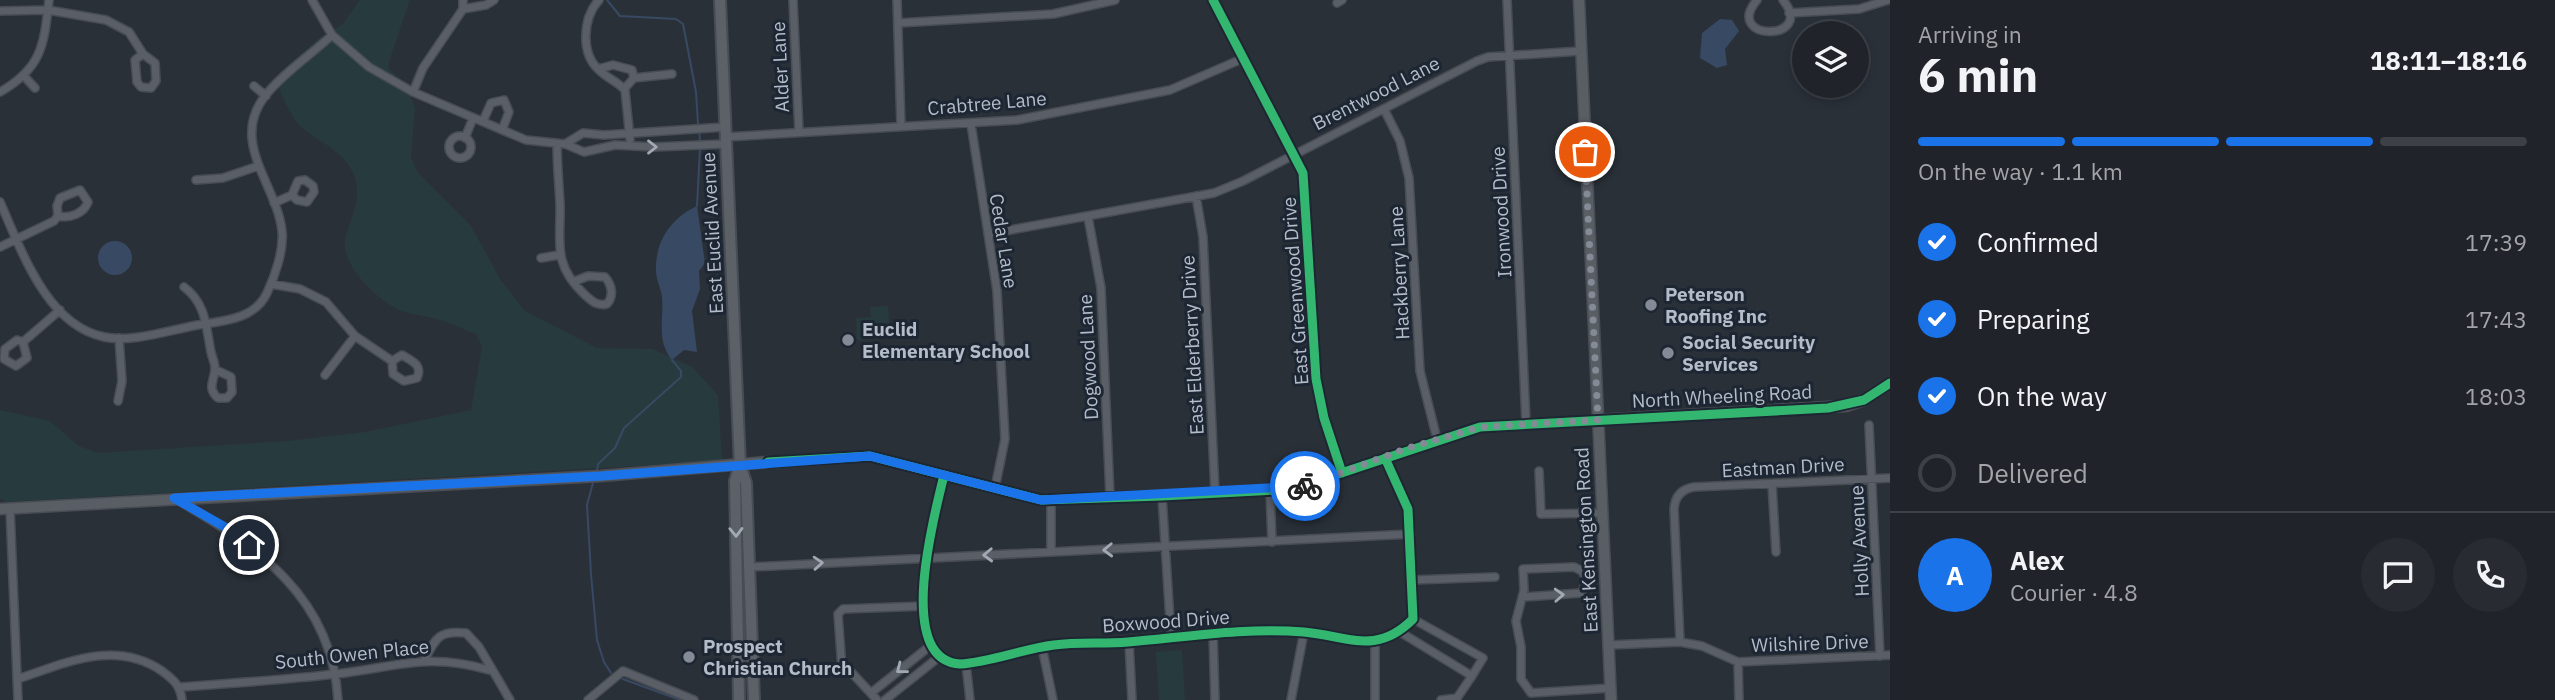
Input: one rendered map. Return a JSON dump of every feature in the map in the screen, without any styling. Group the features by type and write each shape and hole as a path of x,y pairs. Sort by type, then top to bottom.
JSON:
{"main road":[{"name":"East Euclid Avenue","path":"720,0 740,465 746,483 754,700"},
{"name":"East Euclid Avenue","path":"739,700 735,481 740,465"}],"street":[{"path":"0,92 24,76 39,57 48,0"},
{"path":"312,0 332,35 369,66 413,92 526,140 561,144 584,152 615,145 654,148 705,145 725,136"},
{"path":"413,92 423,68 463,9 463,0"},
{"path":"463,9 494,0"},
{"path":"599,0 589,12 586,31 591,59 598,69 624,89 630,136"},
{"name":"Alder Lane","path":"793,0 799,132"},
{"path":"897,0 901,126"},
{"path":"898,23 1053,14 1115,0"},
{"name":"East Greenwood Drive","path":"1213,0 1294,155 1306,187 1316,379 1324,418 1342,473"},
{"name":"Ironwood Drive","path":"1507,0 1526,422"},
{"name":"East Kensington Road","path":"1578,0 1611,700"},
{"path":"1756,0 1750,18 1755,27 1765,33 1782,30 1789,13 1783,0"},
{"path":"1789,13 1859,9 1888,0"},
{"path":"0,11 48,10 85,15 119,26 137,41 143,54 152,58 156,81 151,88 141,87 137,82 135,60 143,54"},
{"path":"0,202 30,268 60,310 88,332 119,338 206,324 250,312 264,299 271,284 282,240 274,202 252,149 252,129 265,96 332,35"},
{"name":"Brentwood Lane","path":"988,234 1196,197 1228,188 1476,61 1510,55 1581,51"},
{"name":"Crabtree Lane","path":"725,136 971,124 1027,118 1185,86 1244,58"},
{"path":"598,69 612,65 625,67 632,70 634,78"},
{"path":"624,89 634,78 672,74"},
{"path":"24,76 35,88"},
{"path":"254,86 265,96"},
{"path":"483,121 491,103 504,100 509,112 502,130"},
{"name":"Hackberry Lane","path":"1384,109 1400,141 1409,178 1420,371 1437,439"},
{"path":"466,138 473,117"},
{"name":"Cedar Lane","path":"971,124 997,290 1004,425 1003,453 995,488"},
{"path":"561,144 583,133 630,136 702,128 725,136"},
{"path":"561,144 559,255 573,282 595,304 607,304 611,300 611,285 605,277 588,276 573,282"},
{"path":"196,180 223,178 258,166"},
{"path":"0,247 58,216 68,217 83,210 88,202 83,192 80,190 60,198 58,216"},
{"path":"274,202 292,195"},
{"name":"East Elderberry Drive","path":"1196,197 1203,237 1215,492"},
{"name":"Dogwood Lane","path":"1088,217 1101,288 1110,497"},
{"path":"541,258 559,255"},
{"path":"271,284 300,289 326,302 355,336 392,361"},
{"path":"184,287 198,299 216,370"},
{"path":"23,342 60,310"},
{"path":"326,375 355,336"},
{"path":"118,401 122,381 119,338"},
{"name":"North Wheeling Road","path":"5,509 588,477 870,456 1051,500 1270,490 1306,486 1437,439 1480,427 1526,422 1846,406 1864,400 1890,383"},
{"name":"Holly Avenue","path":"1869,425 1880,656"},
{"path":"1385,458 1408,509 1413,619 1483,658 1457,698 1441,700"},
{"path":"1539,471 1541,514 1603,513"},
{"path":"885,700 939,657 930,646 925,606 924,558 943,475"},
{"name":"Eastman Drive","path":"1679,642 1674,509 1680,493 1693,487 1890,478"},
{"path":"1772,484 1776,552"},
{"path":"1270,490 1272,542"},
{"path":"1162,496 1171,636"},
{"path":"174,498 232,531 284,574 316,616 337,674 338,700"},
{"path":"1051,500 1051,552"},
{"path":"5,509 18,700"},
{"path":"750,567 1410,534"},
{"path":"1587,581 1582,571 1574,567 1523,569 1523,597 1516,618 1521,648 1521,679 1531,693 1611,688"},
{"path":"1413,580 1495,577"},
{"path":"1587,581 1606,580"},
{"path":"1523,597 1580,593 1587,581"},
{"path":"877,700 852,673 842,669 838,614 843,610 925,606"},
{"name":"Boxwood Drive","path":"939,657 946,662 966,664 1042,647 1129,642 1213,633 1304,632 1357,642 1376,641 1400,632 1413,619"},
{"path":"425,659 435,639 449,631 466,633 479,647 489,670 510,700"},
{"path":"1291,700 1304,632"},
{"path":"1400,632 1472,676"},
{"name":"Boxwood Drive","path":"1213,633 1215,700"},
{"path":"1375,700 1376,641"},
{"name":"Boxwood Drive","path":"1129,642 1132,700"},
{"name":"Wilshire Drive","path":"1609,645 1679,642 1702,646 1738,662 1890,655"},
{"path":"871,692 930,646"},
{"path":"1042,647 1054,700"},
{"path":"18,679 90,655 126,655 150,663 174,680 181,687 182,700"},
{"name":"South Owen Place","path":"181,687 337,674 425,659 462,662 489,670"},
{"path":"1738,662 1739,700"},
{"path":"966,664 970,700"},
{"path":"588,700 623,671 694,700"}],"green space":[{"path":"360,0 410,0 389,69 405,84 415,108 411,157 418,173 471,226 500,279 525,311 597,348 653,349 692,367 718,395 722,461 6,502 0,498 0,410 50,421 79,446 98,453 287,441 365,432 471,410 482,347 476,334 441,320 399,310 379,297 360,277 347,255 345,243 357,199 354,174 339,154 300,126 274,79 319,38 343,24"},
{"path":"888,306 890,338 857,340 856,318 871,317 870,307"},
{"path":"1182,650 1185,700 1159,700 1156,652"}],"water":[{"path":"1720,19 1732,20 1739,31 1725,49 1727,65 1717,68 1700,58 1702,33"},
{"path":"697,206 705,263 699,271 700,289 692,311 697,352 684,350 672,360 662,338 662,297 656,274 656,260 662,240 672,224"},
{"path":"115,241 127,246 132,258 127,270 115,275 103,270 98,258 103,246"}],"waterway":[{"path":"607,0 620,16 676,19 683,24 696,92 698,124"},
{"path":"699,130 700,142"},
{"path":"697,206 700,148"},
{"path":"597,471 598,464 615,448 624,428 681,377 681,371 672,360"},
{"path":"594,479 587,505 591,574 597,640 604,662 611,673"},
{"path":"623,679 680,700"}],"cycle path":[{"path":"1213,0 1303,173 1316,379 1324,418 1342,473"},
{"path":"768,462 870,456 1041,500 1293,489 1480,427 1828,408 1864,400 1890,383"},
{"path":"944,475 928,550 924,612 928,638 940,656 960,664 1054,645 1128,642 1238,632 1304,632 1361,641 1387,637 1413,619 1408,509 1385,458"}],"way so far":[{"path":"1305,486 1405,449 1480,427 1526,422 1598,420 1585,152"}],"place":[{"name":"Peterson Roofing Inc","path":"1651,305"},
{"name":"Euclid Elementary School","path":"848,340"},
{"name":"Social Security Services","path":"1668,353"},
{"name":"Prospect Christian Church","path":"689,657"}],"route":[{"path":"249,545 232,531 174,498 601,476 870,456 1041,500 1162,496 1293,489 1305,486"}]}
